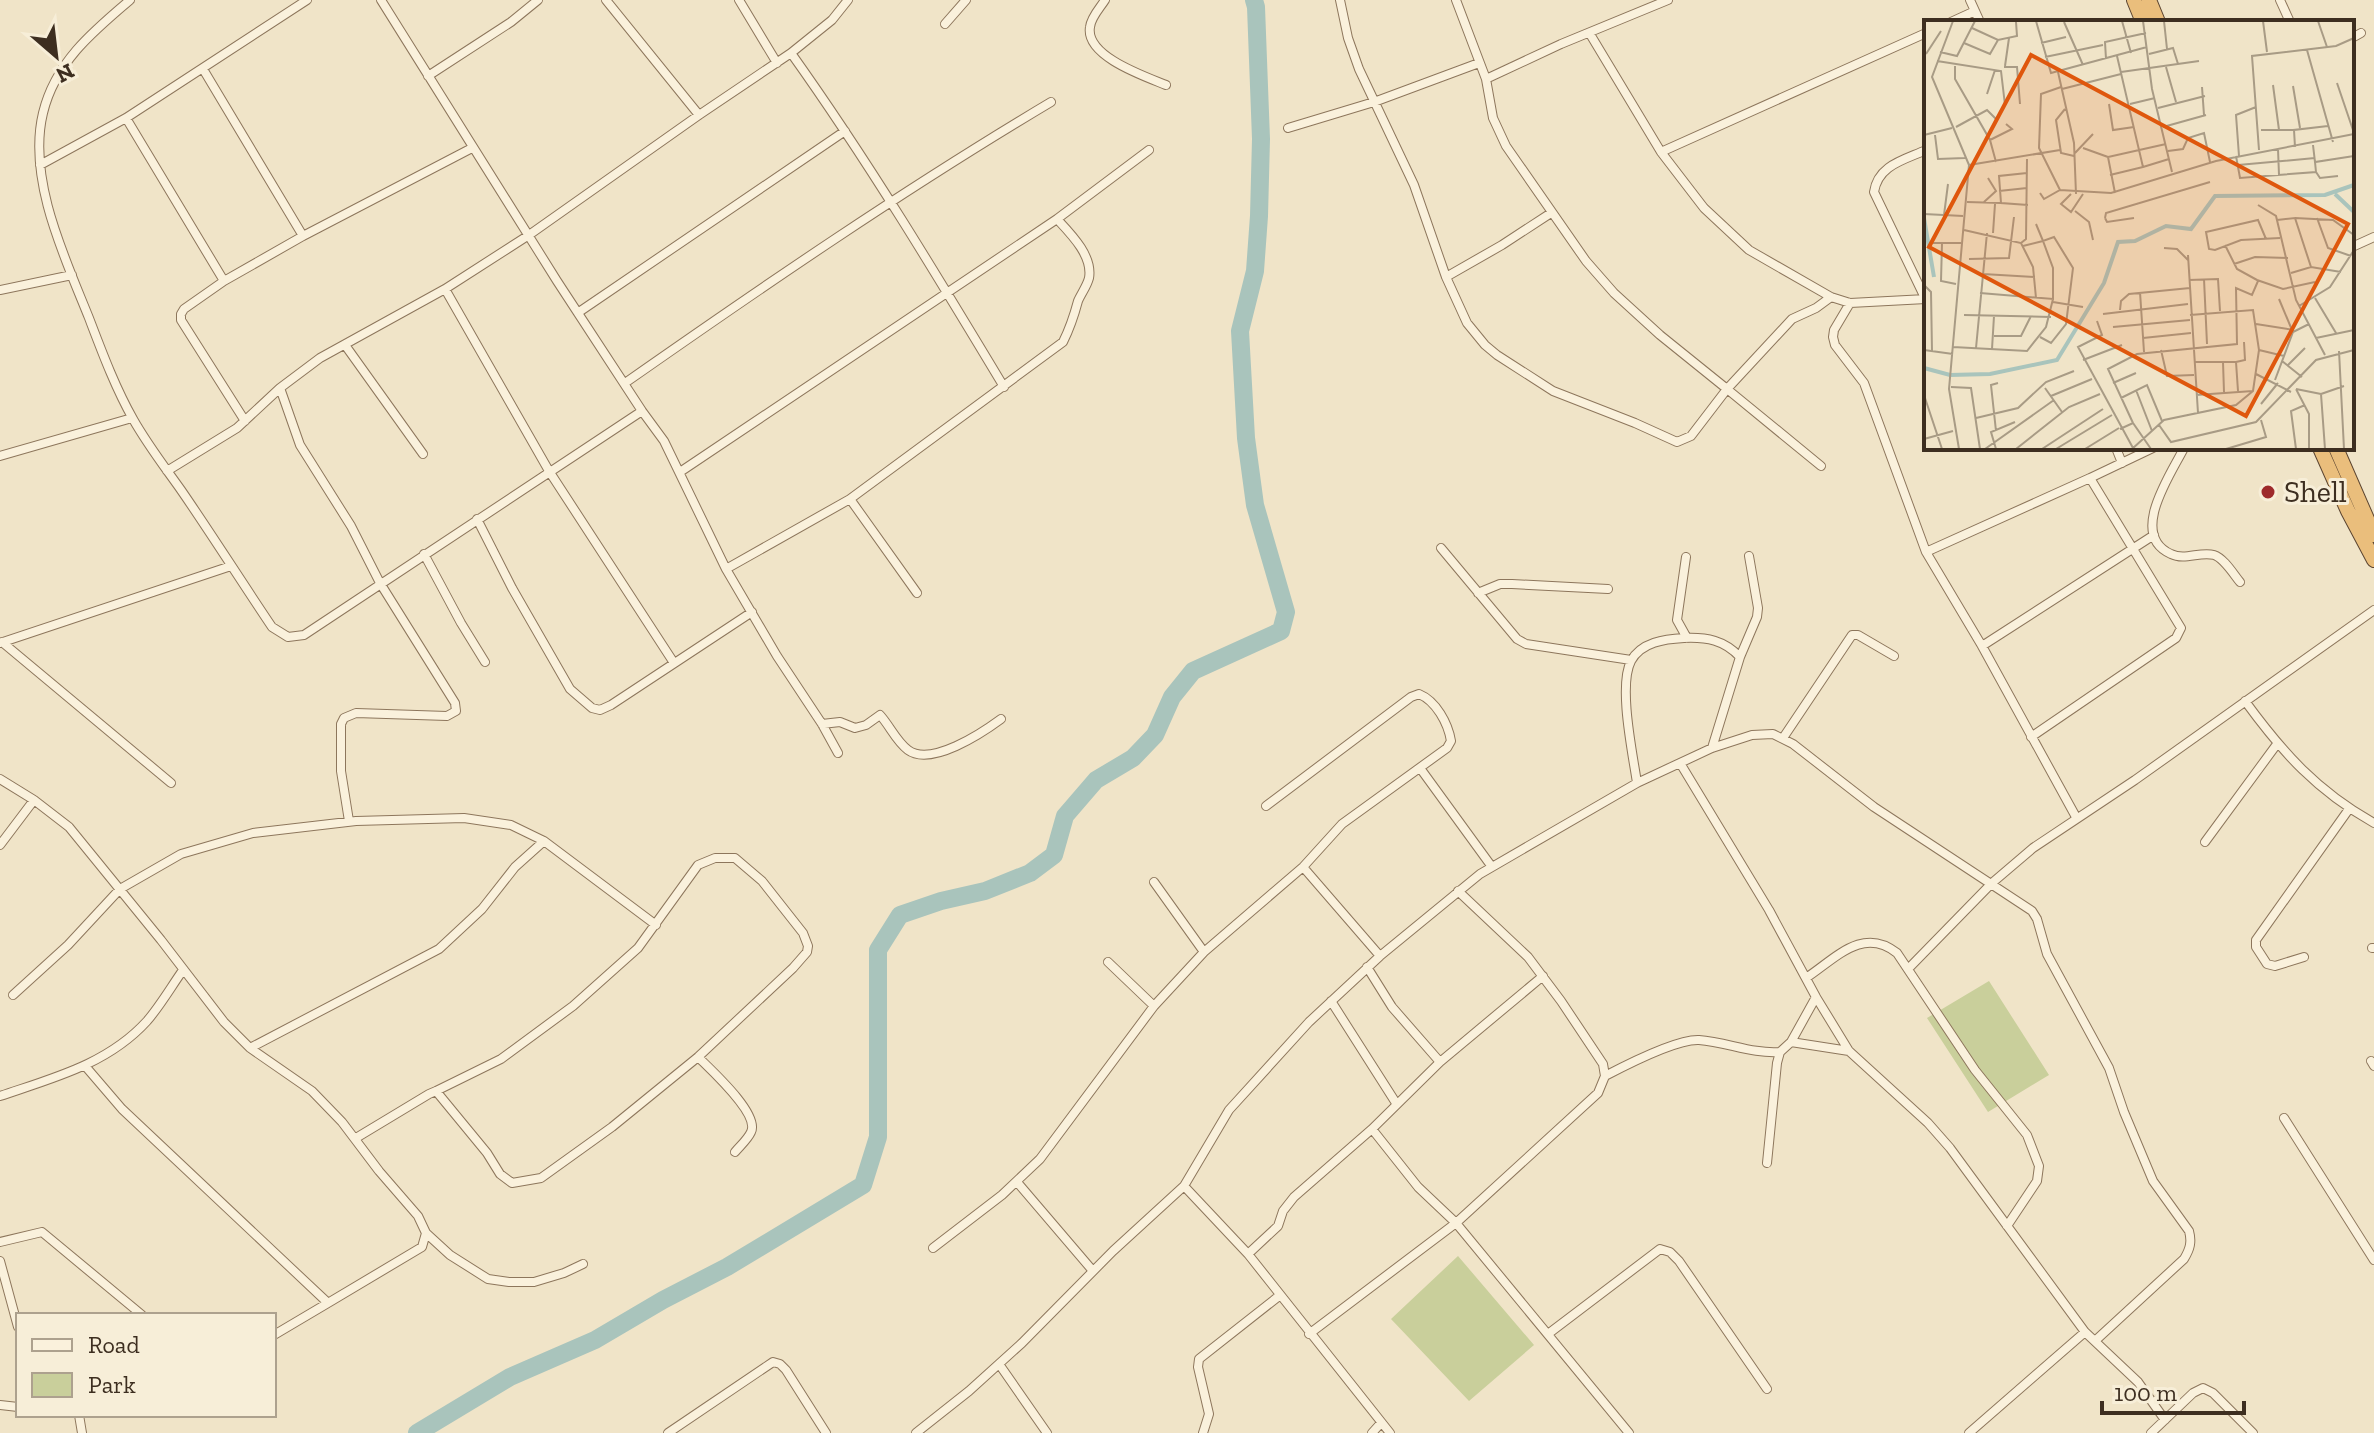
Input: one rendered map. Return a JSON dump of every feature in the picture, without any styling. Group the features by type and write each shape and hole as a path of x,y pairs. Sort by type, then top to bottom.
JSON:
{"highway":[{"path":"2134,0 2142,20"},
{"path":"2149,0 2157,20"},
{"path":"2321,450 2374,560"},
{"path":"2337,450 2374,535"}],"street":[{"path":"40,165 126,118 307,0"},
{"path":"381,0 472,148 664,441 726,569 838,753"},
{"path":"428,76 511,22 538,0"},
{"path":"606,0 699,115"},
{"path":"739,0 777,63"},
{"path":"167,471 224,437 320,358 445,289 529,235 791,53 832,20 848,0"},
{"path":"945,24 966,0"},
{"path":"1105,0 1090,23 1089,34 1097,49 1116,62 1166,85"},
{"path":"1340,0 1348,38 1374,102 1414,185 1446,277 1467,323 1497,355 1553,391 1677,442 1691,436 1727,389 1792,319 1831,297"},
{"path":"1456,0 1486,79 1493,118 1506,146 1586,261 1614,293 1660,335 1821,466"},
{"path":"1486,79 1668,0"},
{"path":"1970,0 1979,20"},
{"path":"2280,0 2289,20"},
{"path":"127,1 93,31 61,68 43,114 39,137 40,165 53,221 72,275 132,418 272,627 288,637 304,635 642,411"},
{"path":"1955,20 1975,11"},
{"path":"2354,37 2361,33"},
{"path":"1590,34 1661,152 1704,208 1749,250 1831,297 1850,303 1924,300"},
{"path":"1661,152 1924,34"},
{"path":"791,53 890,201 1004,387"},
{"path":"1288,128 1374,102 1479,63"},
{"path":"203,69 303,236"},
{"path":"625,383 890,201 1051,102"},
{"path":"126,118 224,281"},
{"path":"579,312 845,131"},
{"path":"245,421 181,320 184,309 224,281 303,236 472,148"},
{"path":"680,472 1057,219 1149,150"},
{"path":"1924,151 1887,167 1875,183 1874,192 1924,296"},
{"path":"1446,277 1551,213"},
{"path":"726,569 850,499 1063,342 1089,279 1083,253 1057,219"},
{"path":"2354,246 2374,237"},
{"path":"0,290 72,275"},
{"path":"445,289 549,471 674,663"},
{"path":"1850,303 1834,330 1835,345 1864,383 1926,552 1982,646 2076,817"},
{"path":"345,345 423,454"},
{"path":"280,388 300,445 351,526 380,583 456,708 447,716 356,713 344,718 341,724 341,771 349,821"},
{"path":"0,456 132,418"},
{"path":"2117,450 2122,463"},
{"path":"1926,552 2149,450"},
{"path":"2183,450 2153,510 2154,535 2169,553 2184,557 2219,557 2240,582"},
{"path":"2031,737 2180,633 2181,628 2090,478"},
{"path":"850,499 917,593"},
{"path":"477,519 512,588 570,689 592,708 600,710 611,705 752,612"},
{"path":"1982,646 2154,535"},
{"path":"1441,548 1517,639 1526,644 1631,660"},
{"path":"424,554 485,662"},
{"path":"1712,748 1740,657 1757,617 1749,556"},
{"path":"1686,557 1677,620 1687,638"},
{"path":"1,642 231,566"},
{"path":"1478,593 1500,584 1608,589"},
{"path":"1908,969 1992,883 2033,848 2135,780 2374,610"},
{"path":"1783,738 1852,635 1858,635 1894,656"},
{"path":"1637,783 1626,699 1631,660 1655,641 1687,638 1726,644 1740,657"},
{"path":"1,642 171,783"},
{"path":"933,1248 1017,1182 1040,1159 1154,1006 1204,952 1303,867 1342,824 1447,748 1451,741 1449,729 1427,697 1419,694 1411,697 1266,806"},
{"path":"2245,701 2277,744 2325,792 2374,823"},
{"path":"822,724 840,722 855,728 866,725 880,715 910,751 922,755 934,754 981,734 1001,719"},
{"path":"916,1433 999,1364 1184,1186 1229,1110 1309,1022 1380,956 1492,867 1637,783 1712,748 1752,735 1773,734 1783,738 1886,816 1992,883 2032,911 2037,919 2047,954 2113,1076 2124,1112 2153,1181 2191,1237 2184,1259 2096,1340"},
{"path":"2205,842 2277,744"},
{"path":"1680,763 1849,1051 1928,1123 1950,1148 2085,1332 2138,1382 2165,1420"},
{"path":"1420,768 1492,867"},
{"path":"0,779 69,827 224,1022 250,1048 312,1091 356,1138 379,1171 418,1216 426,1233 450,1255 488,1279 509,1282 534,1282 583,1264"},
{"path":"0,845 34,800"},
{"path":"2304,957 2275,966 2267,964 2256,947 2256,940 2349,809"},
{"path":"13,995 68,945 120,889 181,854 253,833 349,821 464,818 511,825 544,841 656,925"},
{"path":"250,1048 439,949 482,909 515,867 544,841"},
{"path":"356,1138 436,1091 501,1059 573,1006 638,948 698,865 715,858 735,858 762,881 803,933 807,952 698,1057 612,1127 541,1178 512,1183 500,1174 487,1153 436,1091"},
{"path":"1303,867 1380,956"},
{"path":"1154,882 1204,952"},
{"path":"1309,1334 1456,1223 1598,1093 1605,1076 1603,1064 1528,957 1458,891"},
{"path":"1806,978 1853,946 1868,941 1886,944 1897,953 1975,1070 2027,1135 2039,1166 2037,1181 2007,1226"},
{"path":"1108,962 1154,1006"},
{"path":"1367,967 1392,1007 1440,1062"},
{"path":"0,1096 86,1067 118,1048 148,1020 183,970"},
{"path":"1248,1254 1278,1226 1286,1205 1372,1129 1440,1062 1543,976"},
{"path":"1605,1076 1672,1045 1695,1040 1722,1043 1736,1049 1780,1052 1791,1042 1816,997"},
{"path":"1331,1001 1396,1103"},
{"path":"1791,1042 1849,1051"},
{"path":"1767,1163 1780,1052"},
{"path":"698,1057 747,1110 753,1122 752,1132 735,1152"},
{"path":"86,1067 122,1109 328,1303"},
{"path":"2284,1118 2374,1260"},
{"path":"1372,1129 1418,1187 1456,1223 1629,1433"},
{"path":"1017,1182 1093,1271"},
{"path":"1184,1186 1248,1254 1390,1433"},
{"path":"0,1242 42,1232 140,1313"},
{"path":"276,1334 422,1247 426,1233"},
{"path":"1548,1334 1660,1249 1670,1252 1679,1261 1767,1389"},
{"path":"0,1261 16,1320"},
{"path":"1203,1433 1209,1414 1198,1367 1199,1359 1279,1296"},
{"path":"1969,1433 2085,1332"},
{"path":"668,1433 773,1362 786,1370 825,1433"},
{"path":"999,1364 1047,1433"},
{"path":"2151,1433 2193,1393 2203,1388 2253,1433"},
{"path":"1372,1433 1381,1423"}],"green space":[{"path":"1989,981 2049,1075 1988,1112 1927,1018"},
{"path":"1458,1256 1534,1345 1469,1401 1391,1319"}],"waterway":[{"path":"417,1433 510,1377 595,1340 727,1267 863,1185 878,1137 878,950 900,915 985,891 1030,873 1054,855 1065,816 1096,780 1133,758 1155,735 1172,697 1193,671 1281,631 1286,612 1255,505 1246,438 1240,331 1255,271 1259,216 1261,139 1254,0"}],"place":[{"name":"Shell","path":"2268,492"}]}
